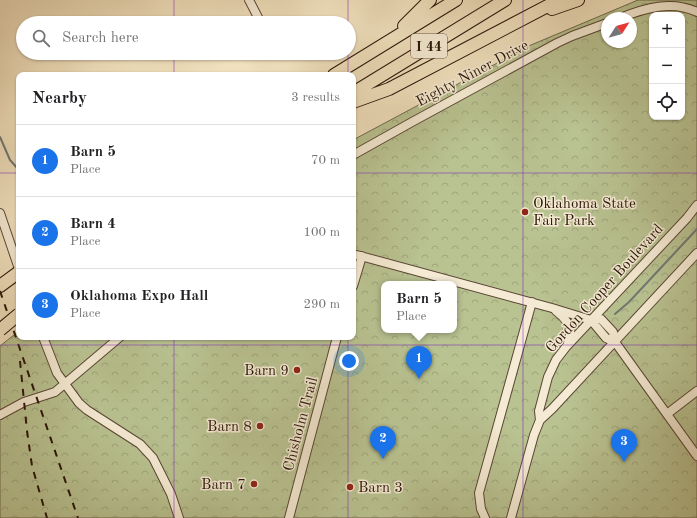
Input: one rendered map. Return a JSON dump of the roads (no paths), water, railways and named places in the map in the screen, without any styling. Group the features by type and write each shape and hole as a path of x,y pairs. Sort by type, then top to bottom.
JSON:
{"highway":[{"path":"393,38 430,0"},
{"name":"I 44","path":"339,72 456,0"},
{"name":"I 44","path":"356,91 505,0"},
{"path":"356,101 388,89 559,0"},
{"path":"532,14 569,4 578,0"},
{"path":"0,286 16,273"},
{"path":"0,330 16,317"}],"street":[{"path":"249,0 257,16"},
{"path":"637,12 665,6 681,6 697,12"},
{"name":"Eighty Niner Drive","path":"356,153 368,145 557,43 601,25"},
{"name":"Gordon Cooper Boulevard","path":"511,518 532,442 540,420 539,411 548,377 556,360 566,347 687,218 697,205"},
{"path":"0,213 16,261"},
{"name":"Gordon Cooper Boulevard","path":"540,420 552,410 697,252"},
{"path":"356,255 454,281"},
{"path":"356,276 362,256"},
{"path":"457,282 591,320 606,338 614,342 697,456"},
{"name":"Gordon Cooper Boulevard","path":"486,518 481,509 479,494 532,302"},
{"path":"552,308 563,316 569,324 570,337 566,347"},
{"path":"44,340 54,366 65,385 79,403 144,448 153,458 171,494 179,518"},
{"path":"0,415 14,407 55,392 117,340"},
{"name":"Chisholm Trail","path":"289,518 336,340"},
{"path":"667,414 697,391"}],"waterway":[{"path":"0,137 10,160 16,167"},
{"path":"615,314 629,302 697,229"}],"railway":[{"path":"0,291 16,338"},
{"path":"17,340 78,518"},
{"path":"20,361 32,466 47,518"}],"place":[{"name":"Oklahoma State Fair Park","path":"525,212"},
{"name":"Barn 9","path":"297,370"},
{"name":"Barn 5","path":"419,379"},
{"name":"Barn 8","path":"260,426"},
{"name":"Barn 4","path":"383,459"},
{"name":"Oklahoma Expo Hall","path":"624,462"},
{"name":"Barn 7","path":"254,484"},
{"name":"Barn 3","path":"350,487"}]}
